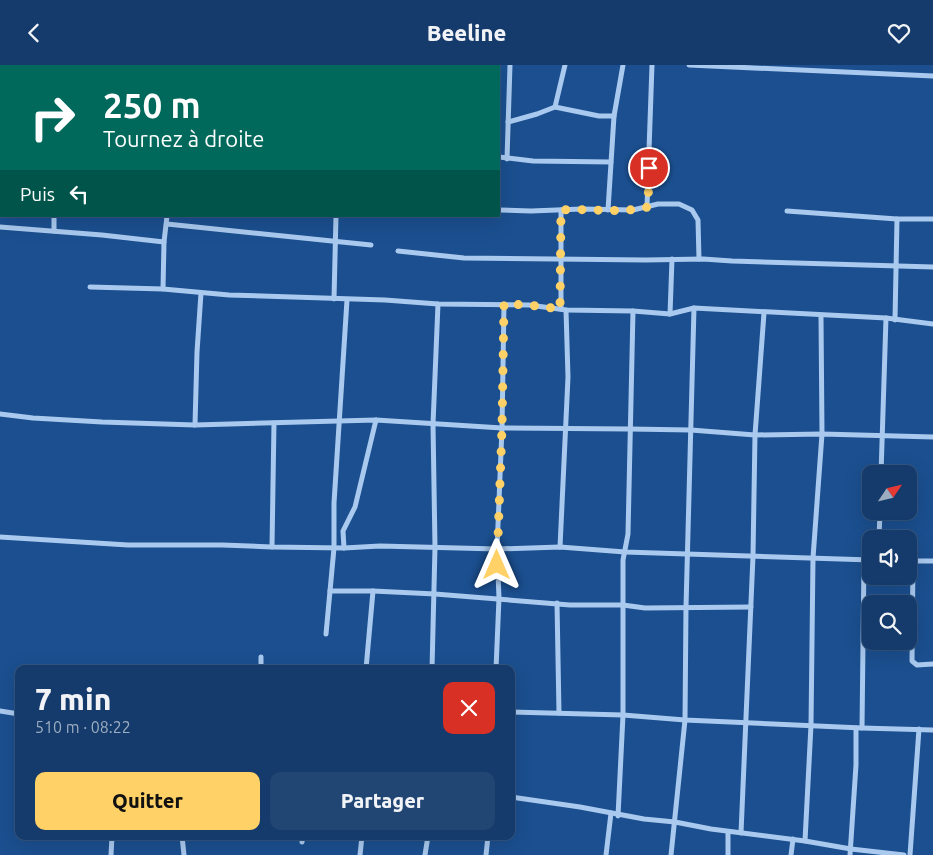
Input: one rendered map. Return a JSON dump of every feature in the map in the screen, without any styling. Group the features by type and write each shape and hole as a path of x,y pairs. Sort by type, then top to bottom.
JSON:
{"street":[{"path":"507,159 510,65"},
{"path":"555,107 565,65"},
{"path":"608,210 614,117 623,65"},
{"path":"648,207 652,65"},
{"path":"689,65 933,76"},
{"path":"508,122 555,107 599,117 614,117"},
{"path":"500,157 611,162"},
{"path":"500,210 582,209 633,211 672,203 679,204 692,210 698,220 699,259"},
{"path":"560,547 568,377 560,259 561,210"},
{"path":"786,211 897,219 933,219"},
{"path":"54,217 54,231"},
{"path":"163,289 164,242 167,217"},
{"path":"334,299 336,217"},
{"path":"895,320 897,219"},
{"path":"167,224 371,245"},
{"path":"0,227 164,242"},
{"path":"398,251 464,258 699,259 933,267"},
{"path":"670,314 672,259"},
{"path":"90,287 163,289 200,293 347,300 385,300 438,305 529,305 563,309 670,314 694,308 886,318 933,324"},
{"path":"195,425 196,352 200,293"},
{"path":"326,634 334,548 334,503 347,300"},
{"path":"496,665 499,598 497,549 502,428 504,304"},
{"path":"432,665 435,594 433,424 438,305"},
{"path":"671,855 685,720 694,308"},
{"path":"618,816 623,715 622,605 628,534 633,311"},
{"path":"741,833 753,556 755,435 764,313"},
{"path":"805,841 811,725 814,558 822,434 821,316"},
{"path":"881,465 886,318"},
{"path":"0,414 76,421 195,425 376,420 502,428 692,430 755,435 822,434 933,437"},
{"path":"344,548 344,531 355,507 376,420"},
{"path":"272,547 274,423"},
{"path":"0,537 128,545 334,548 380,546 497,549 560,547 625,552 862,560"},
{"path":"917,561 933,561"},
{"path":"850,852 859,728 863,585"},
{"path":"911,585 912,661 917,665 933,663"},
{"path":"330,591 435,594 570,605 622,605 645,608 751,607"},
{"path":"366,665 373,591"},
{"path":"557,603 559,713"},
{"path":"261,665 262,657"},
{"path":"0,711 15,713"},
{"path":"515,712 623,715 685,720 933,730"},
{"path":"910,855 919,729"},
{"path":"515,798 611,813 618,816 793,839 850,852 904,855"},
{"path":"606,855 611,813"},
{"path":"728,831 728,855"},
{"path":"791,855 793,839"},
{"path":"111,855 112,840"},
{"path":"182,840 184,855"},
{"path":"360,855 362,840"},
{"path":"425,855 427,840"},
{"path":"486,855 488,840"}],"route":[{"path":"497,565 504,304 560,309 561,210 633,211 648,207 649,168"}]}
